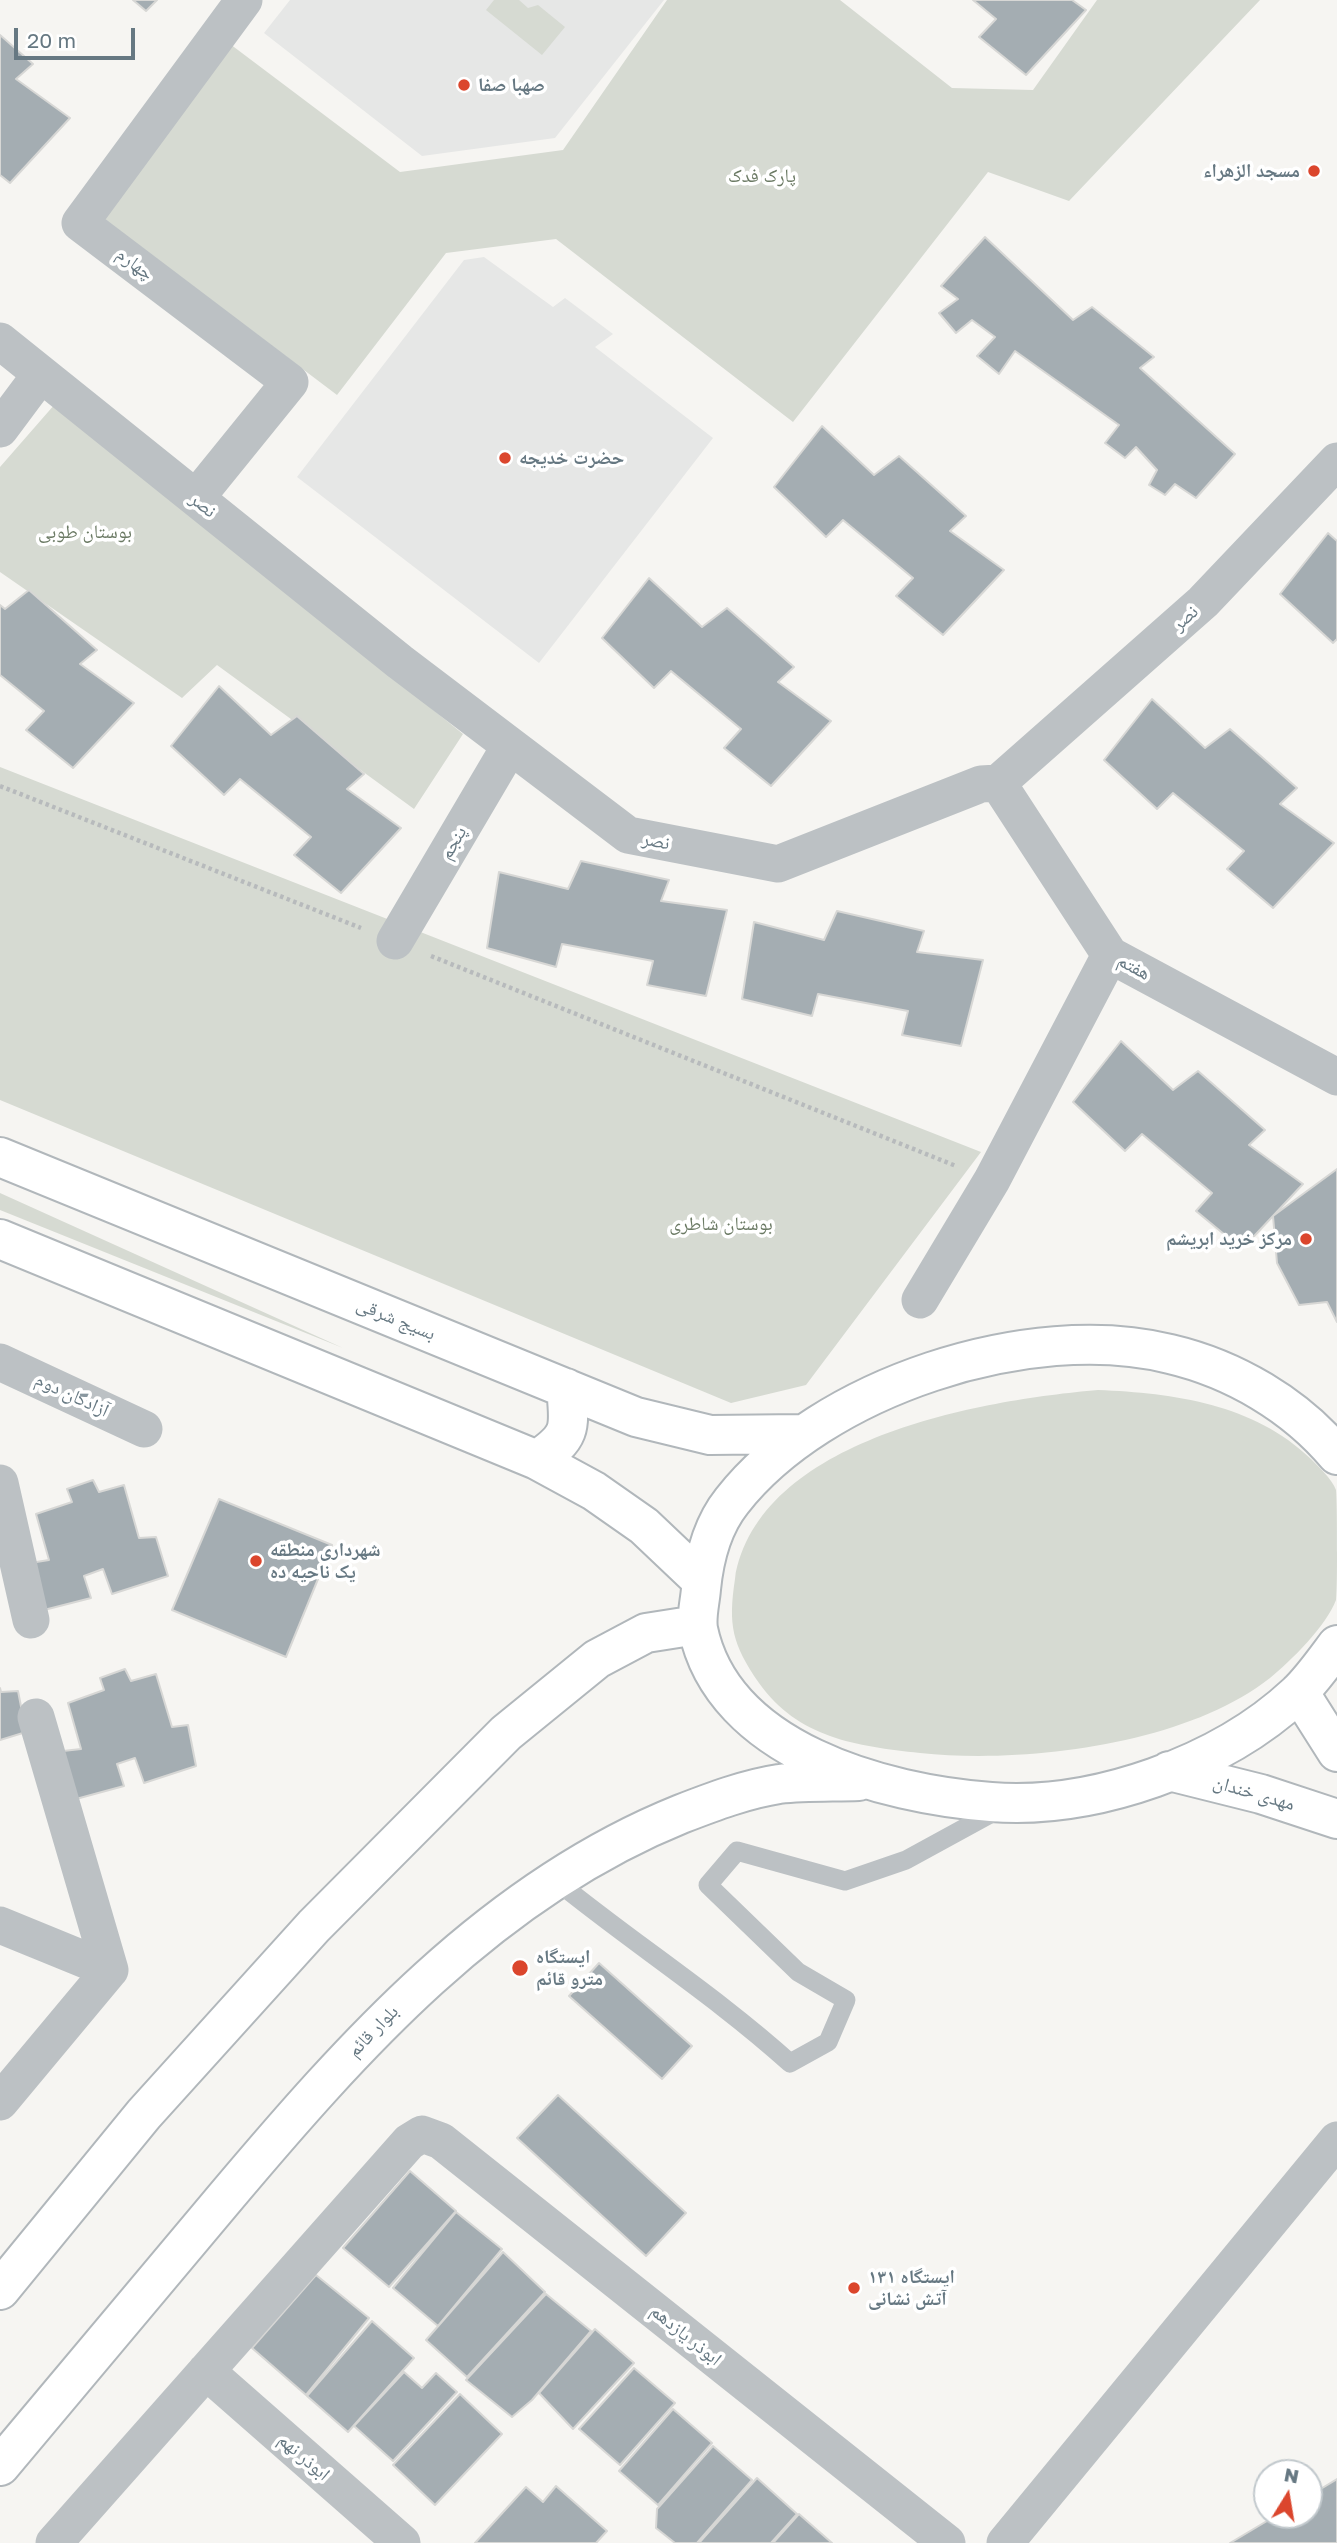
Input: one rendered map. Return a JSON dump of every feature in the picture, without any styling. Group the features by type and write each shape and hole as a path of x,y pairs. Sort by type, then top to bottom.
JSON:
{"main road":[{"name":"بسیج شرقی","path":"0,1157 636,1417 710,1435 802,1434"},
{"path":"0,1238 537,1460 594,1491 644,1526 702,1580"},
{"path":"1337,1455 1287,1405 1213,1368 1170,1353 1121,1347 1071,1346 990,1355 920,1375 851,1404 802,1434 758,1471 729,1504 710,1540 697,1625 711,1669 734,1702 772,1736 869,1781 937,1798 1010,1804 1070,1799 1121,1788 1222,1748 1299,1692 1337,1645"},
{"path":"537,1460 560,1444 568,1429 566,1388"},
{"path":"1287,1405 1324,1409 1337,1407"},
{"path":"0,2290 144,2114 287,1956 506,1733 597,1659 646,1633 697,1625"},
{"path":"1299,1692 1337,1752"},
{"name":"مهدی خندان","path":"1169,1770 1261,1794 1337,1819"},
{"name":"بلوار قائم","path":"0,2466 308,2099 378,2025 486,1930 554,1879 630,1835 713,1801 778,1784 869,1781"}],"street":[{"name":"چهارم","path":"195,498 290,382 80,223 244,0"},
{"name":"نصر","path":"0,341 400,662 628,835 778,864 981,784 998,783 1203,602 1337,461"},
{"path":"0,429 41,374"},
{"name":"پنجم","path":"395,941 510,746"},
{"name":"هفتم","path":"998,783 1110,955 1337,1077"},
{"path":"920,1300 992,1180 1110,955"},
{"name":"آزادگان دوم","path":"0,1362 144,1429"},
{"path":"0,1483 31,1620"},
{"path":"36,1717 110,1970"},
{"path":"0,1925 110,1970"},
{"path":"0,2102 110,1970"},
{"name":"ابوذر یازدهم","path":"206,2371 409,2142 422,2134 441,2141 947,2543"},
{"path":"1005,2543 1337,2140"},
{"path":"54,2543 206,2371"},
{"name":"ابوذر نهم","path":"206,2371 402,2543"}],"lane":[{"path":"554,1879 615,1929 741,2019 790,2063 828,2042 846,2000 798,1972 708,1885 737,1851 845,1881 906,1860 1010,1804"}],"path":[{"path":"0,786 992,1180"}],"shaded area":[{"name":"صهبا صفا","path":"290,0 664,0 555,138 422,156 264,33"},
{"name":"حضرت خدیجه","path":"484,257 553,307 565,298 613,334 595,347 713,438 539,663 297,477 464,260"}],"green space":[{"path":"494,0 519,0 528,8 538,5 565,27 542,55 486,10"},
{"name":"پارک فدک","path":"667,0 840,0 952,88 1033,90 1097,0 1260,0 1069,201 988,172 793,422 556,239 446,253 337,395 99,215 230,44 400,172 563,150"},
{"name":"بوستان طوبی","path":"55,404 463,734 414,809 217,665 182,698 0,572 0,467"},
{"name":"بوستان شاطری","path":"0,767 981,1152 806,1385 731,1403 0,1100"},
{"path":"0,1193 343,1348 0,1210"},
{"path":"1098,1390 1155,1394 1212,1405 1239,1414 1289,1440 1332,1482 1336,1490 1336,1600 1325,1620 1287,1663 1235,1701 1194,1720 1102,1745 1054,1752 961,1756 873,1747 830,1736 810,1727 774,1702 743,1657 734,1634 732,1609 735,1579 752,1531 785,1491 829,1460 882,1435 938,1417 996,1404"}],"building":[{"path":"133,0 157,0 146,11"},
{"path":"973,0 1072,0 1086,10 1026,75 979,37 996,19"},
{"path":"0,35 33,64 16,79 70,118 10,183 0,175"},
{"path":"985,237 1073,320 1092,307 1154,357 1140,368 1235,454 1196,498 1175,484 1165,495 1149,485 1157,470 1136,447 1125,458 1105,443 1119,425 1015,351 999,374 977,356 995,337 972,320 956,333 939,313 958,299 941,286"},
{"path":"822,426 874,475 899,456 966,516 950,531 1004,570 943,635 896,596 913,578 843,520 826,537 774,487"},
{"path":"1328,533 1337,541 1337,639 1333,643 1280,594"},
{"path":"649,578 702,627 727,608 794,667 778,682 831,721 771,786 724,748 741,729 671,671 654,688 602,638"},
{"path":"29,590 97,650 80,664 134,703 73,768 26,730 44,711 0,675 0,605 5,609"},
{"path":"219,686 271,735 297,716 364,774 347,789 401,828 341,893 294,855 311,837 240,779 224,795 171,746"},
{"path":"1152,699 1205,748 1230,729 1297,788 1280,804 1334,843 1273,908 1227,869 1244,851 1173,793 1157,809 1104,760"},
{"path":"581,861 669,880 661,901 727,910 706,996 647,985 653,961 562,944 556,967 487,948 499,872 568,889"},
{"path":"837,911 924,931 917,952 983,960 961,1046 902,1035 908,1011 818,994 812,1016 742,999 754,922 824,940"},
{"path":"1121,1041 1173,1090 1198,1071 1265,1130 1249,1145 1303,1184 1242,1249 1196,1211 1212,1193 1142,1134 1125,1151 1073,1102"},
{"name":"مرکز خرید ابریشم","path":"1337,1169 1337,1322 1327,1302 1299,1305 1277,1263 1273,1216"},
{"path":"93,1480 99,1492 124,1485 139,1538 156,1537 168,1576 112,1594 103,1569 84,1576 91,1598 44,1610 30,1563 49,1560 36,1514 72,1502 67,1489"},
{"path":"219,1499 332,1545 286,1657 172,1610"},
{"path":"125,1669 131,1681 156,1674 172,1727 188,1725 196,1766 144,1783 135,1758 117,1764 124,1786 76,1799 63,1751 81,1749 68,1703 104,1690 100,1678"},
{"path":"0,1688 1,1692 18,1691 26,1732 0,1740"},
{"path":"599,1963 692,2046 662,2079 569,1996"},
{"path":"558,2095 686,2213 646,2256 517,2138"},
{"path":"410,2171 456,2211 389,2287 343,2248"},
{"path":"456,2212 502,2249 438,2326 393,2288"},
{"path":"503,2252 545,2292 467,2377 426,2340"},
{"path":"316,2275 369,2318 306,2395 252,2348"},
{"path":"546,2294 591,2331 532,2400 512,2417 466,2380"},
{"path":"372,2321 414,2358 348,2432 307,2396"},
{"path":"595,2329 634,2363 573,2429 539,2393"},
{"path":"634,2368 675,2403 620,2465 579,2429"},
{"path":"404,2372 422,2388 436,2373 457,2392 393,2461 354,2426"},
{"path":"460,2394 502,2434 435,2505 393,2465"},
{"path":"673,2409 712,2443 658,2505 619,2471"},
{"path":"713,2446 752,2480 697,2543 675,2543 656,2528 657,2509"},
{"path":"757,2478 797,2514 771,2543 699,2543"},
{"path":"1337,2479 1337,2543 1230,2543 1254,2529 1323,2529 1323,2488"},
{"path":"556,2486 607,2531 596,2543 475,2543 526,2487 543,2502"},
{"path":"799,2514 832,2543 773,2543"}],"place":[{"name":"صهبا صفا","path":"464,85"},
{"name":"مسجد الزهراء","path":"1314,171"},
{"name":"حضرت خدیجه","path":"505,458"},
{"name":"مرکز خرید ابریشم","path":"1306,1239"},
{"name":"شهرداری منطقه یک ناحیه ده","path":"256,1561"},
{"name":"ایستگاه مترو قائم","path":"520,1968"},
{"name":"ایستگاه ۱۳۱ آتش نشانی","path":"854,2288"}]}
